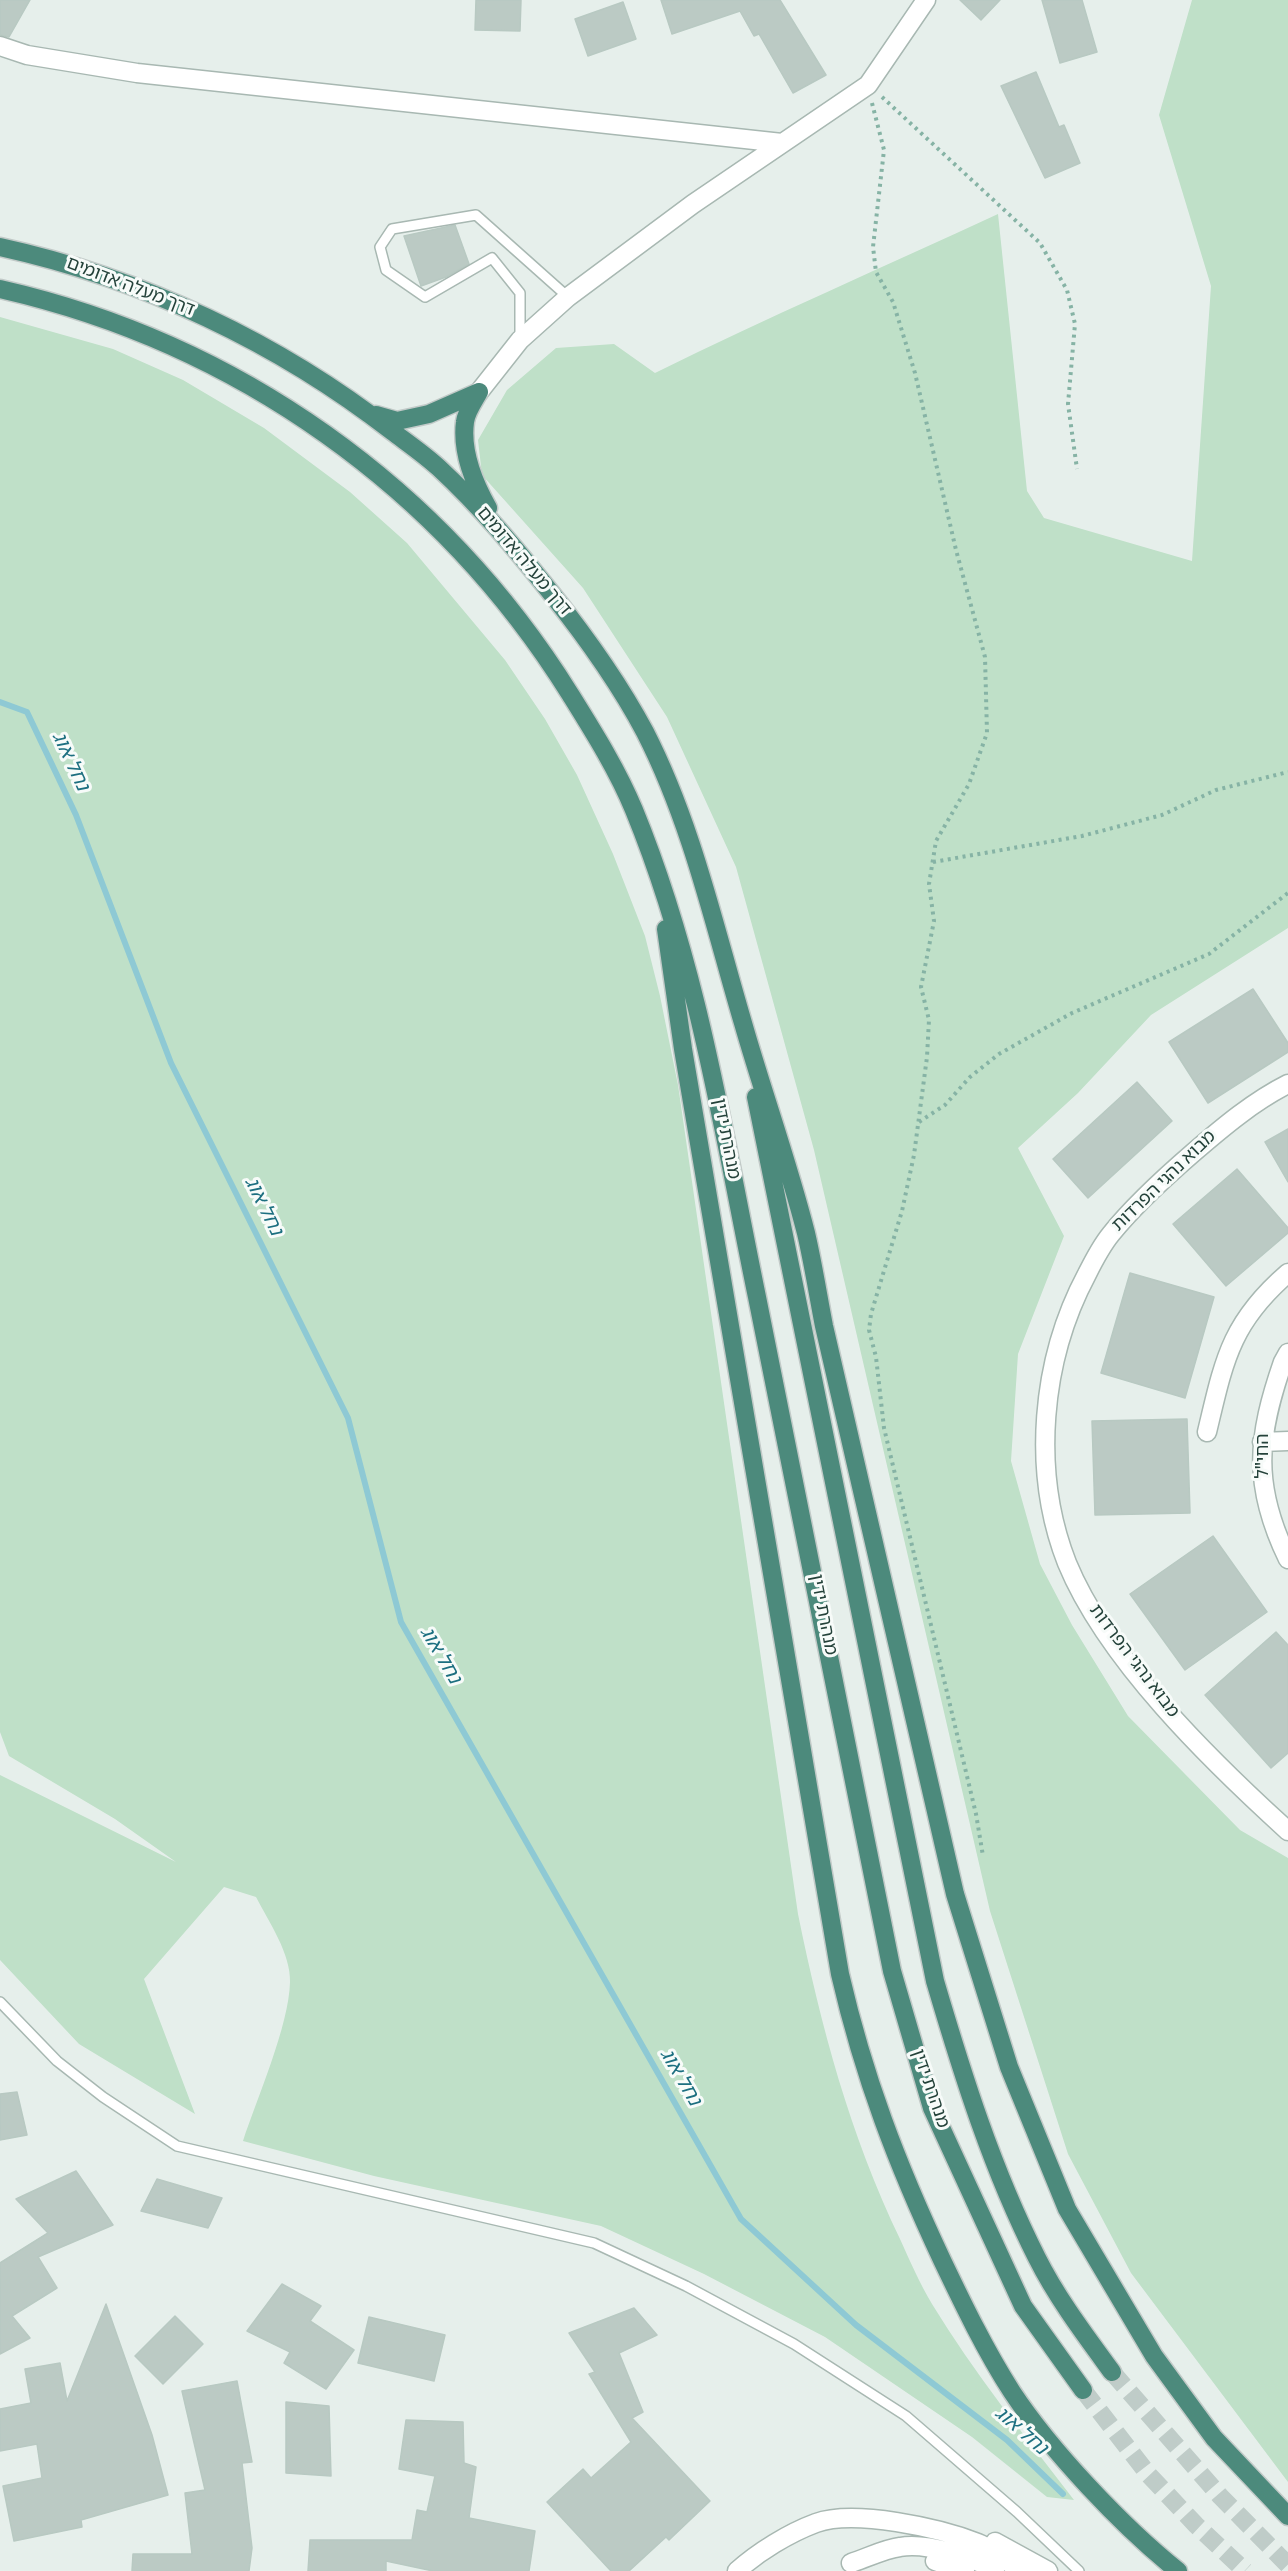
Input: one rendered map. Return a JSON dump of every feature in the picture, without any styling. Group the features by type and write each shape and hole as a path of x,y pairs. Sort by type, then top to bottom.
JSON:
{"highway":[{"name":"דרך מעלה אדומים","path":"0,247 63,262 185,307 327,384 437,466 499,528 588,640 645,732 685,825 716,921 742,1021"},
{"name":"דרך מעלה אדומים","path":"0,289 97,315 166,343 240,378 305,418 366,464 466,556 512,609 587,721 634,812"},
{"path":"370,414 397,421 429,414 478,392"},
{"path":"478,392 465,420 465,450 478,489 499,528"},
{"path":"634,812 664,918 687,1073 840,1974 867,2081 917,2207 978,2333 1012,2392 1085,2481 1178,2571"},
{"name":"מנהרת ידין","path":"634,812 689,970 723,1119 892,1971 932,2108 1023,2306 1083,2390"},
{"path":"742,1021 806,1233 824,1326 955,1894 1008,2067 1067,2209 1154,2356 1214,2438 1288,2516"},
{"name":"מנהרת ידין","path":"742,1021 771,1179 934,1981 963,2078 1002,2185 1038,2259 1069,2312 1112,2372"}],"street":[{"path":"478,392 520,340 568,297 693,204 868,85 926,0"},
{"path":"0,46 27,55 137,73 782,143"},
{"name":"מבוא נהגי הפרדות","path":"1288,1084 1224,1126 1160,1181 1110,1235 1073,1300 1056,1353 1047,1399 1045,1443 1055,1521 1067,1562 1108,1635 1150,1689 1203,1750 1288,1831"},
{"path":"1207,1432 1222,1369 1241,1324 1262,1296 1288,1273"},
{"name":"החי\"ל","path":"1288,1353 1264,1419 1262,1442 1263,1488 1288,1559"},
{"path":"1262,1442 1288,1440"},
{"path":"737,2571 774,2545 817,2522 867,2518 1000,2543 1048,2571"},
{"path":"946,2533 980,2544 1020,2571"},
{"path":"844,2567 901,2546 943,2551 984,2564 995,2571"},
{"path":"844,2567 884,2556 927,2558 965,2571"}],"lane":[{"path":"520,340 520,293 492,258 425,297 386,270 380,247 392,229 476,215 568,297"},
{"path":"0,2002 57,2061 103,2097 177,2146 594,2243 686,2286 794,2344 906,2416 1017,2512 1079,2571"}],"path":[{"path":"868,85 1040,243 1067,290 1076,324 1068,404 1077,469"},
{"path":"868,85 884,150 873,247 876,272 893,302 915,373 956,550 985,657 987,733 969,784 936,842 929,884 934,921 921,987 929,1020 919,1122 902,1211 871,1314 869,1330 876,1357 885,1428 976,1814 983,1856"},
{"path":"933,862 1093,833 1162,815 1216,790 1288,772"},
{"path":"919,1122 945,1106 970,1077 999,1054 1072,1013 1209,954 1288,893"}],"green space":[{"path":"1192,0 1288,0 1288,928 1151,1015 1078,1093 1018,1148 1064,1236 1018,1354 1011,1461 1040,1564 1072,1625 1128,1716 1240,1830 1288,1858 1288,2482 1131,2273 1068,2154 990,1911 814,1150 736,867 667,717 583,588 482,475 478,440 507,390 556,348 614,344 655,373 998,214 1027,491 1044,518 1192,561 1211,286 1159,115"},
{"path":"0,317 113,349 183,380 264,428 350,492 407,543 505,660 545,719 577,775 613,854 645,936 678,1085 798,1914 827,2039 866,2160 915,2272 948,2330 982,2379 1074,2500 1047,2497 972,2437 825,2337 704,2274 601,2226 374,2176 243,2141 278,2040 290,1982 283,1949 256,1897 224,1887 144,1979 195,2114 79,2044 0,1960 0,1775 176,1862 115,1819 9,1756 0,1732"}],"building":[{"path":"0,0 30,0 9,37 0,35"},
{"path":"476,0 521,0 520,31 475,30"},
{"path":"661,0 780,0 826,75 793,93 759,34 754,36 740,11 672,34"},
{"path":"960,0 1000,0 981,20"},
{"path":"1042,0 1082,0 1097,52 1060,63"},
{"path":"623,2 636,39 588,56 575,19"},
{"path":"1036,72 1059,127 1064,125 1080,163 1045,178 1001,86"},
{"path":"455,225 469,264 446,277 421,286 404,236"},
{"path":"1253,989 1288,1043 1288,1052 1208,1103 1169,1042"},
{"path":"1137,1082 1172,1121 1088,1198 1053,1159"},
{"path":"1288,1129 1288,1182 1265,1142"},
{"path":"1237,1169 1288,1228 1288,1233 1226,1286 1173,1224"},
{"path":"1130,1273 1214,1297 1185,1398 1101,1373"},
{"path":"1187,1419 1190,1513 1095,1515 1092,1421"},
{"path":"1213,1536 1267,1612 1185,1670 1130,1594"},
{"path":"1276,1632 1288,1645 1288,1753 1271,1768 1205,1695"},
{"path":"17,2092 27,2135 0,2140 0,2094"},
{"path":"76,2171 113,2225 38,2257 57,2288 12,2316 30,2338 0,2354 0,2263 48,2233 16,2199"},
{"path":"157,2179 222,2198 208,2228 141,2211"},
{"path":"282,2284 321,2306 310,2321 354,2350 326,2389 284,2363 290,2352 247,2331"},
{"path":"106,2304 152,2435 168,2495 81,2520 82,2527 14,2541 3,2486 42,2478 37,2444 0,2451 0,2409 31,2403 25,2369 60,2363 67,2401"},
{"path":"634,2308 657,2335 619,2353 643,2412 632,2418 710,2501 669,2540 666,2537 629,2571 611,2571 547,2502 583,2469 591,2478 631,2442 589,2374 595,2372 569,2333"},
{"path":"175,2316 203,2344 163,2384 135,2356"},
{"path":"369,2317 445,2335 434,2381 358,2363"},
{"path":"237,2381 252,2462 242,2463 252,2548 249,2571 132,2571 133,2554 192,2554 185,2493 205,2490 182,2391"},
{"path":"286,2402 329,2406 331,2476 286,2473"},
{"path":"406,2420 463,2422 464,2463 476,2467 469,2518 535,2531 529,2571 433,2571 386,2561 386,2571 308,2571 310,2540 412,2540 417,2510 427,2512 435,2476 399,2469"}],"waterway":[{"name":"נחל אוג","path":"0,702 27,712 76,815 171,1063 348,1418 401,1622 741,2219 856,2325 1007,2440 1063,2494"}],"tunnel":[{"path":"1112,2372 1220,2496 1288,2565"},
{"path":"1083,2390 1148,2474 1196,2525 1245,2571"}]}
